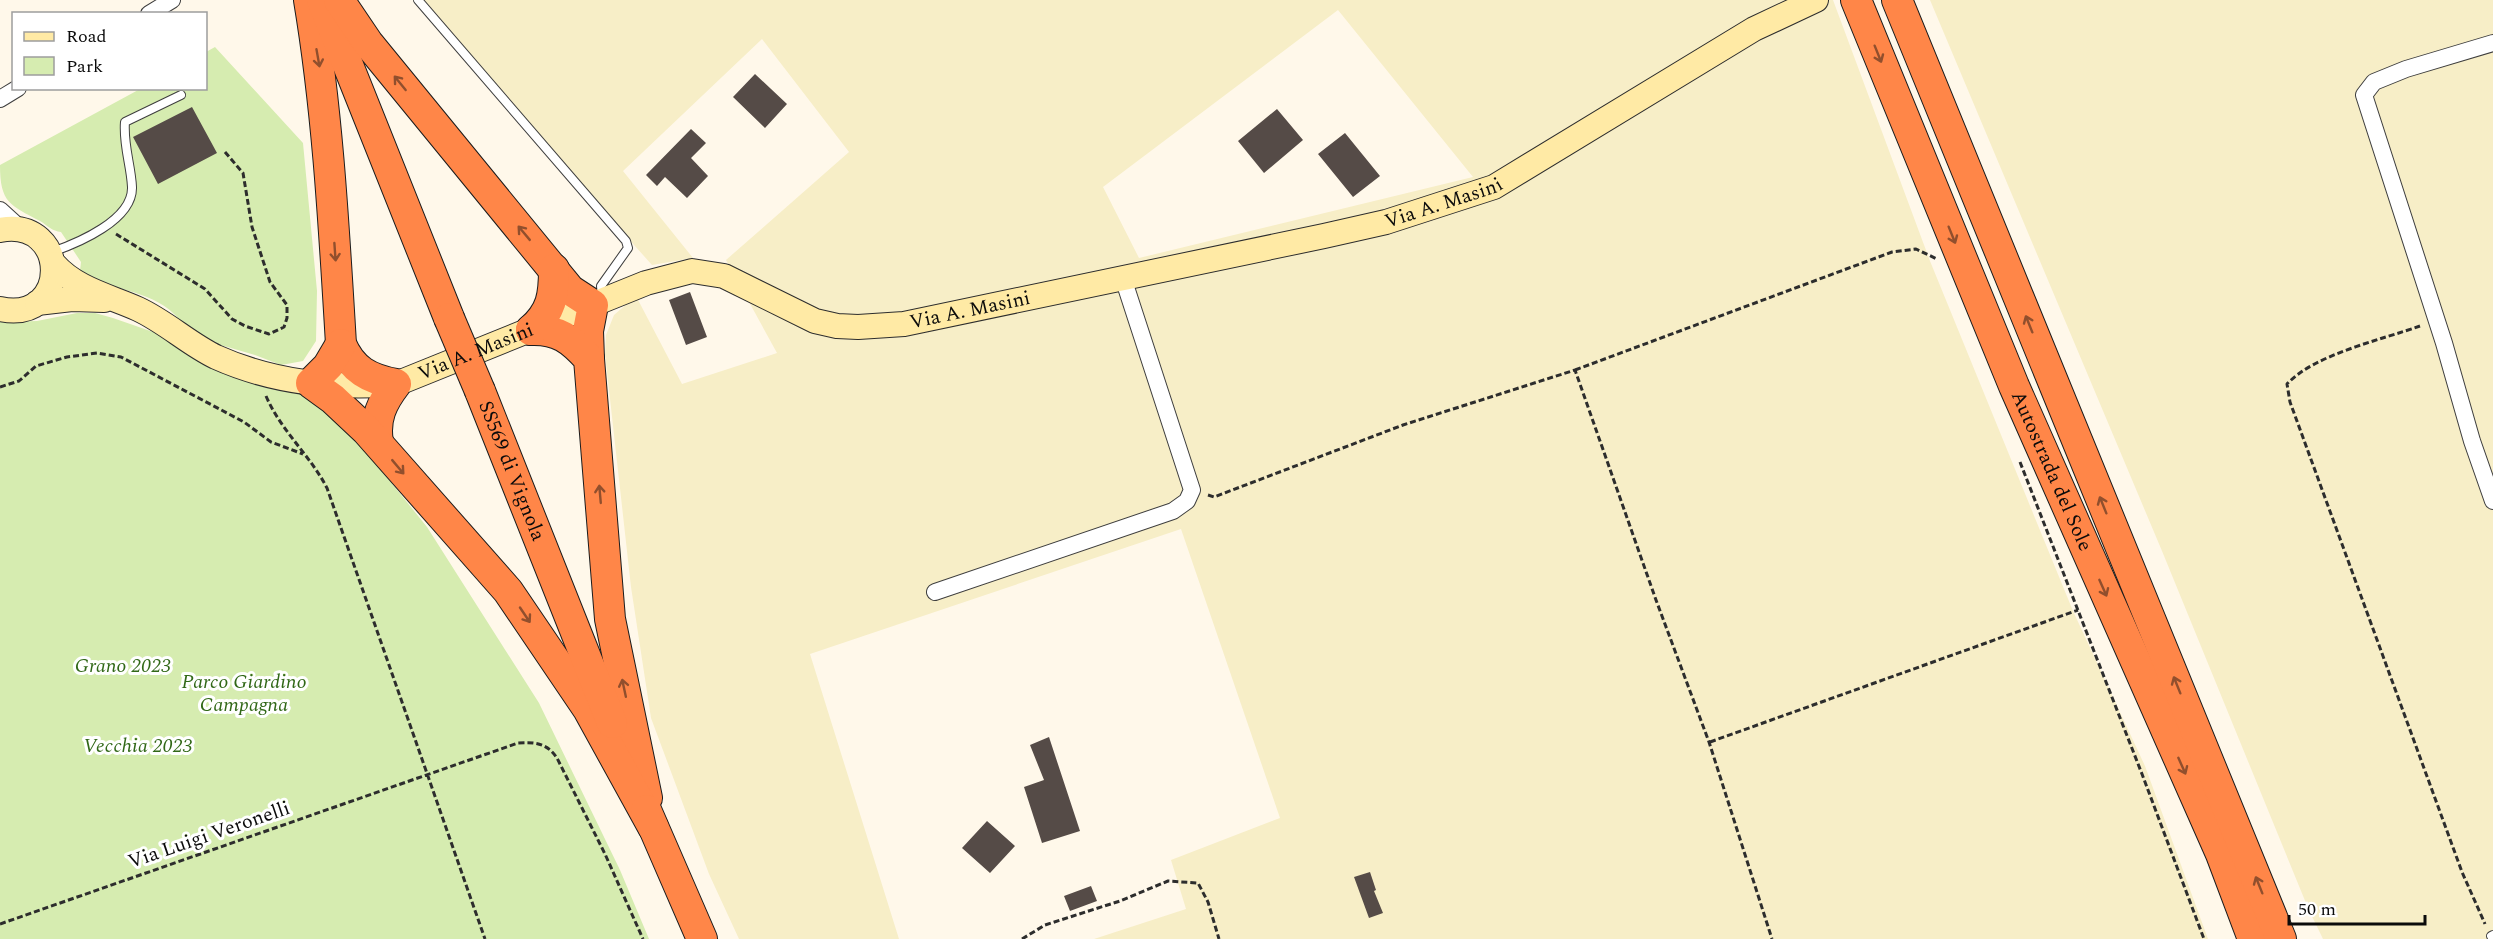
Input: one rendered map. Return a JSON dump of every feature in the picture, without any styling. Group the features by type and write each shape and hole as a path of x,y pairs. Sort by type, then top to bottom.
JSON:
{"highway":[{"path":"309,0 320,68 331,184 341,344 346,357 362,373 396,384 380,410 376,430 378,442"},
{"name":"SS569 di Vignola","path":"322,0 653,827 702,939"},
{"path":"339,0 368,43 570,291 597,303 588,331 589,359 610,619 653,827"},
{"name":"Autostrada del Sole","path":"1856,0 2013,386 2221,854 2253,939"},
{"name":"Autostrada del Sole","path":"1897,0 2281,939"},
{"path":"531,330 550,309 554,293 554,269"},
{"path":"531,330 554,331 562,334 589,359"},
{"path":"341,344 328,366 311,383 346,411 378,442 508,591 588,709 653,827"}],"street":[{"path":"151,12 172,0"},
{"name":"Via A. Masini","path":"11,230 43,242 52,258 70,278 111,300 146,314 215,357 274,378 311,383 358,387 396,384 646,283 692,271 724,276 815,321 837,326 858,327 904,324 1386,222 1494,187 1754,29 1812,2"},
{"path":"2493,43 2374,82 2364,95 2472,441 2493,501"},
{"path":"0,99 15,90"},
{"path":"0,210 11,230"},
{"path":"37,303 51,286 52,258"},
{"path":"935,592 1173,511 1187,501 1192,490 1123,278"},
{"name":"Via A. Masini","path":"0,309 14,311 33,307 37,303 72,299 111,300"}],"lane":[{"path":"418,0 626,241 628,248 601,286 597,303"},
{"path":"52,258 105,226 123,212 132,191 130,165 123,140 125,122 181,95"}],"path":[{"path":"105,226 205,289 232,319 270,334 284,327 287,305 270,282 252,227 243,173 225,152"},
{"path":"1192,490 1214,497 1403,425 1575,369 1892,252 1916,249 1936,259 1941,270"},
{"path":"2436,320 2317,362 2297,373 2287,384 2290,402 2462,872 2492,935"},
{"path":"0,387 19,381 36,366 67,357 98,353 121,357 244,422 271,442 305,454"},
{"path":"1575,369 1656,600 1709,742 1772,939"},
{"path":"256,372 279,420 295,444 318,471 336,511 485,939"},
{"path":"2018,457 2204,939"},
{"path":"1709,742 2078,610"},
{"name":"Via Luigi Veronelli","path":"0,924 427,774 518,743 533,742 548,747 557,758 605,854 643,939"},
{"path":"1022,939 1045,925 1120,901 1168,881 1198,883 1208,902 1219,939"}],"shaded area":[{"path":"415,0 1833,0 1930,261 2073,611 2145,766 2208,939 1094,939 1186,909 1171,860 1280,818 1181,529 810,654 899,939 739,939 709,874 651,718 631,587 605,354 606,335 614,315 636,296 682,384 777,353 726,260 849,152 762,39 623,171 693,258 652,265","holes":["1338,10 1473,177 1139,258 1103,187"]},
{"path":"1930,0 2493,0 2493,939 2323,939 2308,908 2162,551"}],"green space":[{"path":"215,47 303,143 317,291 316,341 303,361 281,365 224,346 192,342 179,320 164,306 141,295 91,278 80,271 81,262 61,232 14,206 2,188 0,165 138,90 207,90 207,51"},
{"name":"Parco Giardino Campagna","path":"77,313 95,313 113,318 219,355 306,377 427,527 539,703 620,870 649,939 0,939 0,322 37,321"}],"building":[{"path":"755,74 787,104 765,128 733,97"},
{"path":"192,107 217,153 158,184 133,137"},
{"path":"1277,109 1303,140 1264,173 1238,141"},
{"path":"691,129 706,143 691,158 708,176 687,198 665,177 657,186 646,175"},
{"path":"1345,133 1380,176 1353,197 1318,154"},
{"path":"690,292 707,337 686,345 669,300"},
{"path":"1049,737 1080,831 1042,843 1024,787 1044,780 1030,745"},
{"path":"987,821 1015,846 990,873 962,848"},
{"path":"1370,872 1376,890 1374,891 1383,913 1369,918 1354,877"},
{"path":"1091,886 1097,901 1070,911 1064,896"}],"park label":[{"name":"Grano 2023","path":"123,666"},
{"name":"Vecchia 2023","path":"138,746"}]}
